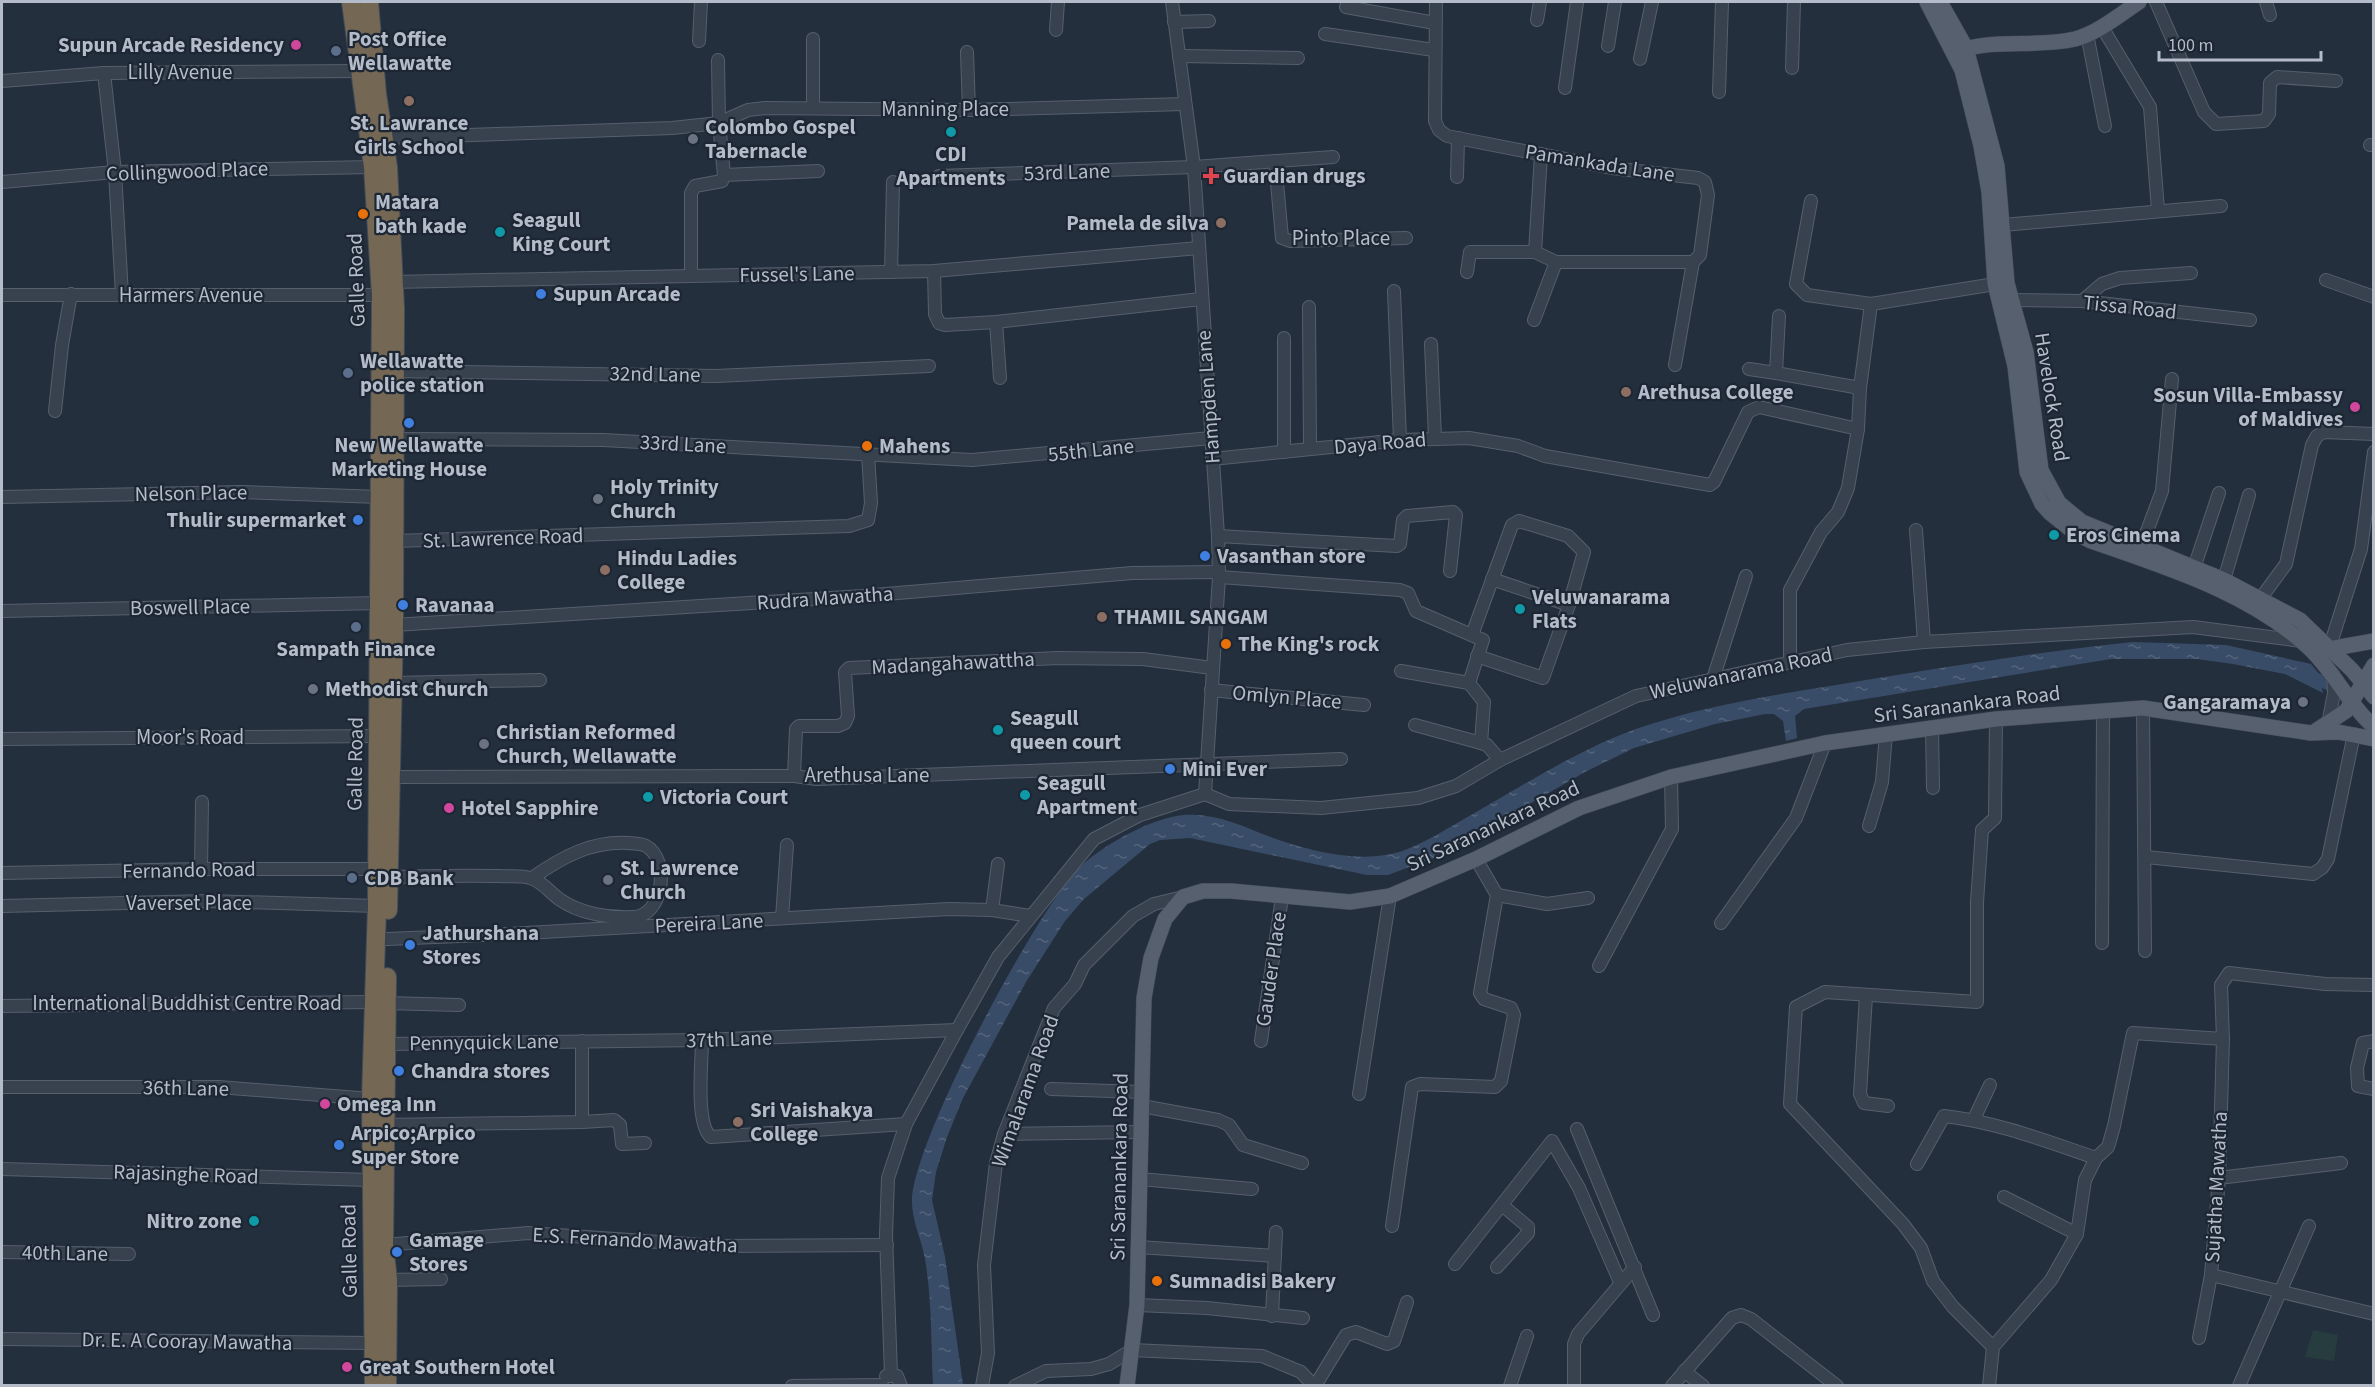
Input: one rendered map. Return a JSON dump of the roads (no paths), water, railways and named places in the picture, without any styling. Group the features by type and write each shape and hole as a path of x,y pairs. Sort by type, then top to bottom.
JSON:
{"highway":[{"name":"Galle Road","path":"351,2 387,289"},
{"name":"Galle Road","path":"369,2 391,215 387,289 388,371 380,497 378,736 387,939 370,1100 374,1386"},
{"name":"Galle Road","path":"384,833 392,777 394,625 395,439 388,371"},
{"name":"Galle Road","path":"383,873 377,906 380,1003 385,1044 384,1245 388,1280 387,1386"}],"main road":[{"name":"Havelock Road","path":"1927,2 1960,50 1962,70 1981,146 1989,192 1995,284 2015,366 2027,472 2042,504 2075,533 2219,590 2256,608 2307,646 2330,670 2373,727"},
{"name":"Havelock Road","path":"1940,2 1960,50 1997,166 2010,300 2026,352 2037,450 2045,481 2059,503 2082,522 2224,580 2300,620 2352,670 2369,674 2373,697"},
{"path":"1960,50 1993,44 2044,43 2076,39 2102,27 2139,2"},
{"path":"2307,646 2329,649 2373,641"},
{"path":"2312,733 2346,711 2369,674"},
{"name":"Sri Saranankara Road","path":"1127,1386 1137,1305 1144,998 1152,958 1165,919 1183,897 1203,891 1231,891 1350,902 1390,896 1476,859 1579,808 1671,777 1825,743 1996,719 2143,708 2312,733 2354,734 2373,739"}],"street":[{"path":"699,41 701,2"},
{"path":"1056,30 1058,2"},
{"name":"Hampden Lane","path":"1172,2 1194,167 1218,536 1219,575 1205,794"},
{"name":"Pamankada Lane","path":"1436,2 1435,121 1439,130 1458,138 1612,168 1698,178 1705,182 1708,195 1700,255 1693,262 1675,365"},
{"path":"1537,20 1540,2"},
{"path":"1565,88 1577,2"},
{"path":"1608,46 1615,2"},
{"path":"1640,59 1652,2"},
{"path":"1719,92 1722,2"},
{"path":"1792,68 1794,2"},
{"path":"2156,2 2204,112 2211,122 2216,124 2264,121 2269,114 2270,83 2277,77 2336,81"},
{"path":"2266,2 2270,15"},
{"path":"1346,7 1435,23"},
{"path":"1174,22 1209,21"},
{"path":"2102,27 2150,107 2158,210"},
{"path":"1325,34 1434,50"},
{"path":"2087,34 2105,126"},
{"path":"813,39 813,108"},
{"path":"967,52 969,110"},
{"path":"1179,56 1298,58"},
{"path":"692,276 691,193 695,186 722,181 724,175 719,123 718,60"},
{"name":"Lilly Avenue","path":"2,81 104,73 358,71"},
{"path":"104,73 115,172 122,295"},
{"name":"Manning Place","path":"384,138 672,128 719,123 748,110 813,108 969,110 1185,104"},
{"path":"1457,177 1458,138"},
{"path":"1535,252 1541,154"},
{"path":"1194,167 1333,157"},
{"name":"Pinto Place","path":"1275,161 1282,238 1290,241 1406,238"},
{"name":"Collingwood Place","path":"2,182 115,172 373,167"},
{"name":"53rd Lane","path":"939,176 1194,167"},
{"path":"724,175 818,171"},
{"path":"891,272 893,182"},
{"path":"1811,201 1796,284 1807,295 1871,304 1995,284"},
{"path":"2003,225 2221,206"},
{"name":"Fussel's Lane","path":"387,289 692,276 934,272 1199,248"},
{"path":"1467,272 1470,252 1535,252 1556,262 1693,262"},
{"path":"1534,320 1556,262"},
{"path":"934,272 935,314 939,323 945,325 996,322 1201,299"},
{"path":"2082,301 2102,284 2120,278 2191,273"},
{"path":"2326,280 2373,297"},
{"name":"Harmers Avenue","path":"2,295 122,295 387,289"},
{"path":"1394,291 1400,440"},
{"path":"55,411 62,345 71,294"},
{"name":"Tissa Road","path":"2010,300 2082,301 2250,320"},
{"path":"1790,661 1790,590 1821,532 1838,512 1848,488 1858,429 1860,388 1871,304"},
{"path":"1308,307 1310,449"},
{"path":"1776,373 1779,316"},
{"path":"996,322 1000,378"},
{"path":"1284,338 1284,452"},
{"path":"1431,344 1435,438"},
{"name":"32nd Lane","path":"388,371 716,376 930,366"},
{"path":"1749,369 1860,388"},
{"path":"2141,547 2162,491 2172,379"},
{"name":"Daya Road","path":"1212,459 1400,440 1469,438 1518,446 1545,456 1710,485 1714,482 1748,412 1760,407 1858,429"},
{"path":"2261,598 2286,564 2312,445 2317,436 2324,432 2373,434"},
{"name":"55th Lane","path":"972,460 1211,438"},
{"name":"33rd Lane","path":"395,439 603,440 972,460"},
{"path":"2329,649 2361,549 2373,452"},
{"name":"St. Lawrence Road","path":"394,541 849,526 868,520 871,503 868,454"},
{"name":"Nelson Place","path":"2,497 242,492 380,497"},
{"path":"2194,568 2219,493"},
{"path":"2224,580 2249,495"},
{"path":"1218,536 1396,546 1400,544 1403,520 1407,516 1453,512 1456,514 1450,571"},
{"path":"1469,683 1483,640 1472,635 1512,525 1519,521 1568,536 1584,552 1569,605 1543,678 1478,656"},
{"path":"1916,530 1924,642"},
{"name":"Rudra Mawatha","path":"394,625 864,596 1132,573 1219,575 1400,590 1408,593 1416,611 1472,635"},
{"path":"1713,679 1746,576"},
{"path":"1492,579 1569,605"},
{"name":"Boswell Place","path":"2,611 379,603"},
{"name":"Weluwanarama Road","path":"1205,794 1229,804 1321,808 1418,798 1456,786 1500,760 1636,696 1847,650 1924,642 2193,627 2307,646"},
{"name":"Madangahawattha","path":"794,776 796,735 799,726 838,726 845,723 848,716 845,672 849,668 1058,658 1143,659 1212,668"},
{"path":"2328,724 2333,702 2330,670"},
{"path":"1401,671 1469,683 1484,702 1481,743"},
{"path":"392,683 540,680"},
{"name":"Omlyn Place","path":"1211,690 1364,705"},
{"path":"2143,708 2145,951"},
{"path":"2102,943 2103,711"},
{"path":"1993,1347 1953,1307 1933,1281 1921,1248 1903,1224 1790,1104 1796,1007 1825,992 1977,1002 1977,902 1982,830 1995,818 1996,719"},
{"path":"1414,725 1487,745 1500,760"},
{"path":"1932,728 1933,788"},
{"path":"1869,825 1882,782 1886,734"},
{"path":"2146,857 2313,874 2322,868 2328,859 2354,734"},
{"name":"Moor's Road","path":"2,739 378,736"},
{"path":"1721,923 1796,818 1825,743"},
{"name":"Arethusa Lane","path":"392,777 794,776 828,778 1206,762 1341,759"},
{"path":"1599,966 1672,829 1671,777"},
{"path":"891,1374 886,1245 888,1178 906,1124 998,957 1094,839 1140,815 1205,794"},
{"path":"201,869 202,802"},
{"path":"618,843 644,845 652,850 660,870 659,893 650,912 642,917 615,918 593,914 562,901 532,878 564,856 596,845 618,843"},
{"path":"782,918 787,845"},
{"path":"1392,1226 1412,1087 1420,1084 1495,1088 1501,1081 1514,1016 1511,1008 1484,999 1480,993 1497,895 1476,859"},
{"path":"992,910 998,864"},
{"name":"Fernando Road","path":"2,873 201,869 532,878"},
{"path":"1497,895 1547,904 1588,898"},
{"path":"1359,1094 1390,896"},
{"name":"Wimalarama Road","path":"982,1386 988,1353 984,1265 996,1163 1004,1134 1054,1008 1075,984 1084,965 1133,916 1154,904 1183,897"},
{"name":"Gauder Place","path":"1261,1041 1282,897"},
{"name":"Vaverset Place","path":"2,906 208,901 377,906"},
{"name":"Pereira Lane","path":"387,939 949,909 992,910 1030,916"},
{"name":"Sujatha Mawatha","path":"2373,985 2325,984 2229,973 2222,985 2223,1039 2219,1178 2211,1275 2281,1290 2373,1314"},
{"path":"1866,996 1860,1094 1864,1103 1888,1106"},
{"name":"International Buddhist Centre Road","path":"2,1006 380,1003 459,1005"},
{"name":"37th Lane","path":"582,1041 702,1040 957,1030"},
{"path":"1989,1386 1993,1347 2051,1280 2077,1234 2085,1180 2096,1158 2108,1147 2115,1126 2133,1033 2223,1039"},
{"path":"702,1040 702,1116 706,1133 711,1137 906,1124"},
{"path":"582,1041 582,1122"},
{"name":"Pennyquick Lane","path":"385,1044 582,1041"},
{"path":"2373,1041 2363,1043 2357,1068 2358,1086 2373,1089"},
{"path":"1974,1119 1990,1085"},
{"name":"36th Lane","path":"2,1088 219,1088 370,1100"},
{"path":"1050,1089 1142,1099 1218,1120 1229,1125 1243,1145 1302,1163"},
{"path":"1917,1164 1944,1116 1974,1119 2096,1158"},
{"path":"385,1125 614,1120 620,1125 622,1144 645,1143"},
{"path":"1577,1129 1653,1315"},
{"path":"1004,1134 1141,1132"},
{"path":"1455,1264 1552,1141 1579,1188 1620,1282"},
{"path":"2219,1178 2340,1163"},
{"name":"Rajasinghe Road","path":"2,1169 370,1180"},
{"path":"1140,1179 1252,1189"},
{"path":"2004,1197 2077,1234"},
{"path":"1497,1267 1528,1233 1528,1227 1502,1205"},
{"path":"2239,1386 2309,1226"},
{"path":"1272,1316 1276,1232"},
{"name":"E.S. Fernando Mawatha","path":"384,1245 528,1233 717,1246 886,1245"},
{"path":"1138,1247 1275,1256"},
{"name":"40th Lane","path":"2,1252 129,1254"},
{"path":"1574,1386 1574,1344 1589,1320 1620,1282 1635,1268"},
{"path":"2199,1338 2211,1275"},
{"path":"388,1280 441,1279"},
{"path":"1015,1386 1046,1371 1091,1369 1109,1364 1132,1350 1262,1356 1301,1372 1315,1386 1346,1335 1356,1332 1387,1344 1394,1341 1407,1302"},
{"path":"1137,1305 1207,1308 1303,1318"},
{"path":"1672,1386 1732,1318 1741,1315 1751,1319 1837,1386"},
{"path":"1510,1386 1527,1336"},
{"name":"Dr. E. A Cooray Mawatha","path":"2,1338 373,1342"},
{"path":"1684,1371 1703,1386"},
{"path":"792,1386 882,1385 885,1377 891,1374 899,1377 902,1385"}],"water":[{"path":"2133,642 2226,645 2311,664 2319,674 2323,693 2285,674 2233,664 2197,659 2111,659 1804,709 1795,716 1797,738 1786,741 1783,721 1774,714 1765,714 1715,724 1634,748 1585,772 1439,856 1388,875 1367,875 1190,838 1160,840 1150,844 1084,899 1065,921 1026,982 963,1098 947,1137 936,1172 932,1200 945,1257 963,1385 933,1385 927,1275 924,1252 912,1209 917,1173 953,1082 1035,929 1060,891 1080,867 1115,841 1158,821 1184,815 1196,815 1230,822 1288,843 1322,852 1356,856 1389,854 1428,840 1548,770 1614,737 1692,712 1808,689 1999,659"}],"waterway":[{"path":"2306,674 2328,684 2343,687"}],"place":[{"name":"Supun Arcade Residency","path":"296,45"},
{"name":"Post Office Wellawatte","path":"336,51"},
{"name":"St. Lawrance Girls School","path":"409,101"},
{"name":"CDI Apartments","path":"951,132"},
{"name":"Colombo Gospel Tabernacle","path":"693,139"},
{"name":"Guardian drugs","path":"1211,176"},
{"name":"Matara bath kade","path":"363,214"},
{"name":"Pamela de silva","path":"1221,223"},
{"name":"Seagull King Court","path":"500,232"},
{"name":"Supun Arcade","path":"541,294"},
{"name":"Wellawatte police station","path":"348,373"},
{"name":"Arethusa College","path":"1626,392"},
{"name":"Sosun Villa-Embassy of Maldives","path":"2355,407"},
{"name":"New Wellawatte Marketing House","path":"409,423"},
{"name":"Mahens","path":"867,446"},
{"name":"Holy Trinity Church","path":"598,499"},
{"name":"Thulir supermarket","path":"358,520"},
{"name":"Eros Cinema","path":"2054,535"},
{"name":"Vasanthan store","path":"1205,556"},
{"name":"Hindu Ladies College","path":"605,570"},
{"name":"Ravanaa","path":"403,605"},
{"name":"Veluwanarama Flats","path":"1520,609"},
{"name":"THAMIL SANGAM","path":"1102,617"},
{"name":"Sampath Finance","path":"356,627"},
{"name":"The King's rock","path":"1226,644"},
{"name":"Methodist Church","path":"313,689"},
{"name":"Gangaramaya","path":"2303,702"},
{"name":"Seagull queen court","path":"998,730"},
{"name":"Christian Reformed Church, Wellawatte","path":"484,744"},
{"name":"Mini Ever","path":"1170,769"},
{"name":"Seagull Apartment","path":"1025,795"},
{"name":"Victoria Court","path":"648,797"},
{"name":"Hotel Sapphire","path":"449,808"},
{"name":"CDB Bank","path":"352,878"},
{"name":"St. Lawrence Church","path":"608,880"},
{"name":"Jathurshana Stores","path":"410,945"},
{"name":"Chandra stores","path":"399,1071"},
{"name":"Omega Inn","path":"325,1104"},
{"name":"Sri Vaishakya College","path":"738,1122"},
{"name":"Arpico;Arpico Super Store","path":"339,1145"},
{"name":"Nitro zone","path":"254,1221"},
{"name":"Gamage Stores","path":"397,1252"},
{"name":"Sumnadisi Bakery","path":"1157,1281"},
{"name":"Great Southern Hotel","path":"347,1367"}]}
